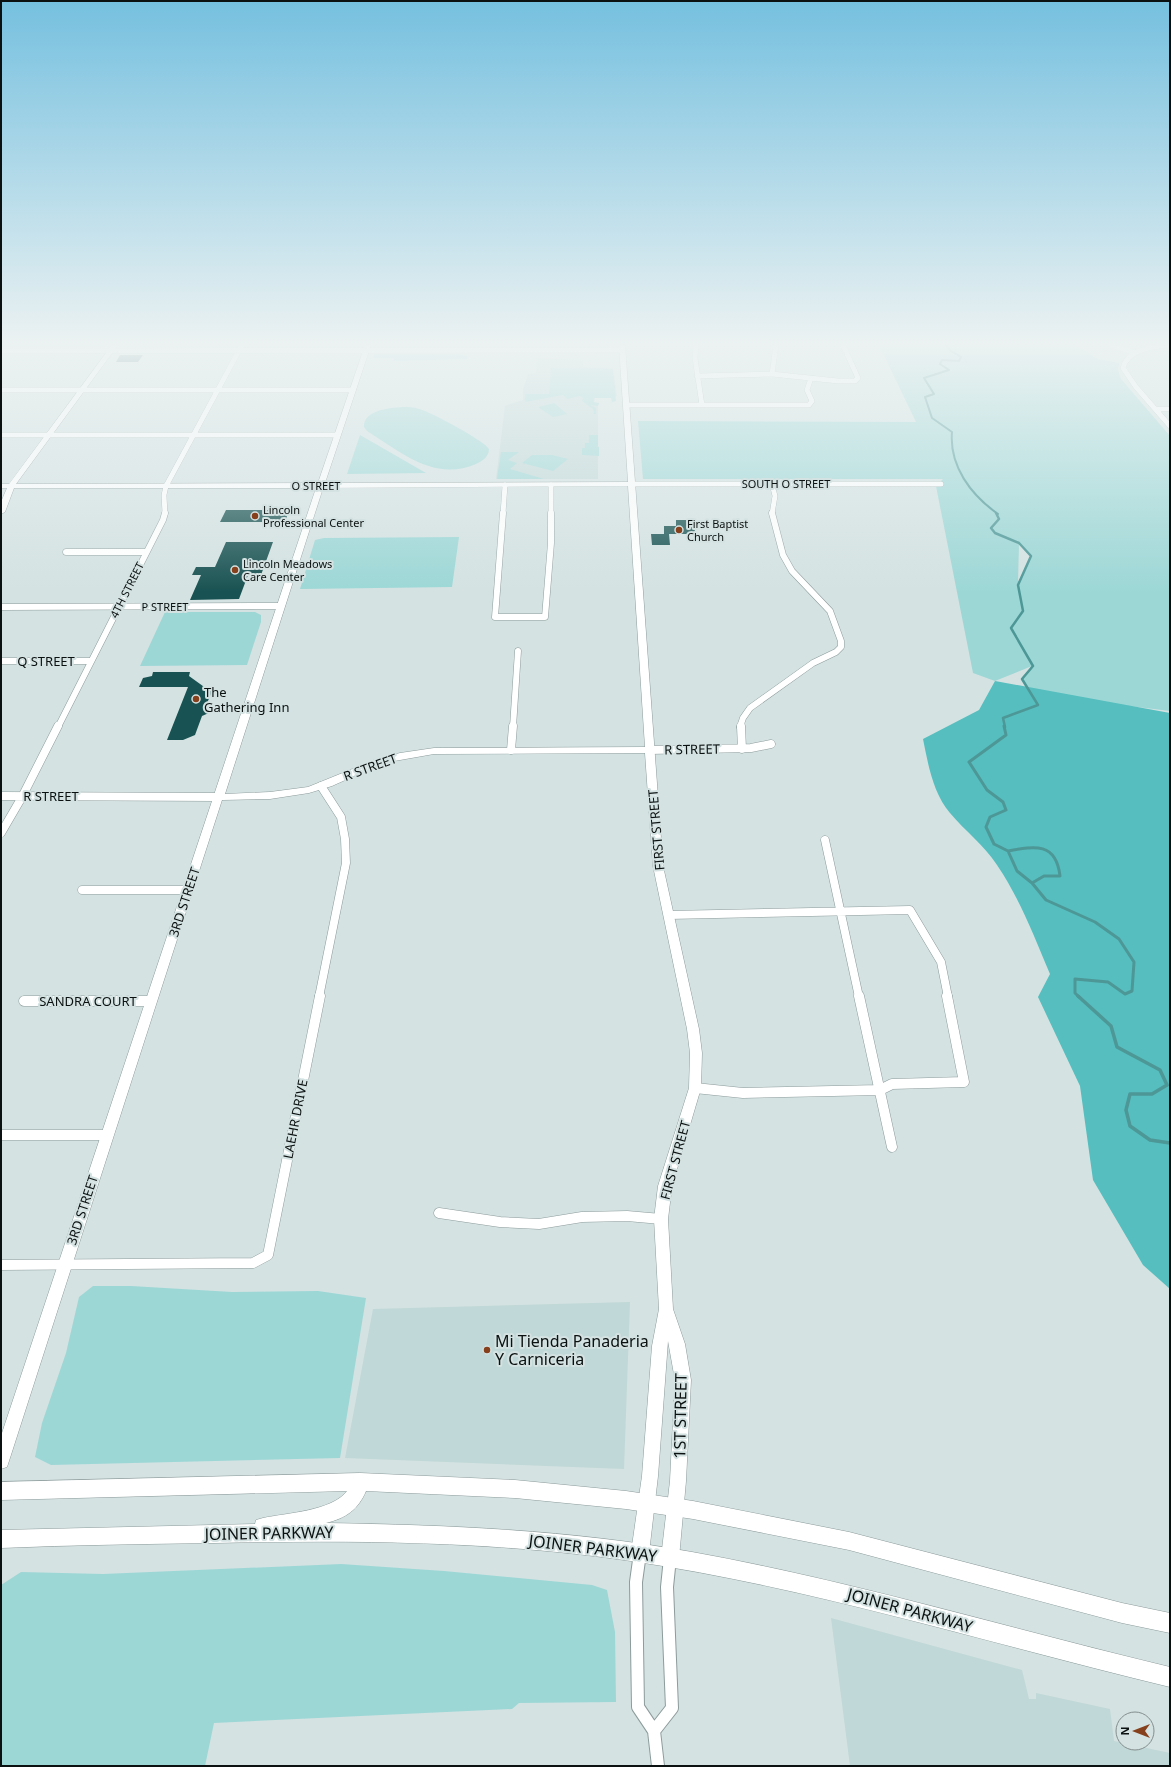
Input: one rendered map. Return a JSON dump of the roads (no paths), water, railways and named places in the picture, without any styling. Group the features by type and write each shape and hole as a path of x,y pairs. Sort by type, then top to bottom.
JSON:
{"main road":[{"path":"237,1533 326,1514 346,1506 358,1492 360,1482"},
{"path":"1,1491 360,1482 515,1489 646,1503 675,1507 849,1541 1114,1611 1170,1623"},
{"name":"JOINER PARKWAY","path":"1,1539 237,1533 352,1532 448,1535 557,1543 670,1558 833,1590 1084,1657 1170,1677"}],"street":[{"path":"1,512 11,486 54,427"},
{"name":"4TH STREET","path":"1,833 22,796 166,514 163,496 166,486 197,427"},
{"name":"3RD STREET","path":"1,1461 37,1355 107,1135 340,427"},
{"name":"FIRST STREET","path":"627,427 658,866 693,1029 696,1053 694,1088 665,1186 661,1219 666,1309"},
{"path":"1,435 337,435"},
{"name":"SOUTH O STREET","path":"631,484 941,484"},
{"name":"O STREET","path":"1,486 631,484"},
{"path":"742,748 739,732 742,718 750,708 813,663 836,652 841,647 841,641 830,611 792,571 782,555 772,512 774,496 772,484"},
{"path":"505,485 495,617 545,617 551,543 551,485"},
{"path":"66,552 146,552"},
{"name":"P STREET","path":"1,606 281,606"},
{"path":"512,750 518,651"},
{"name":"Q STREET","path":"1,661 91,661"},
{"name":"R STREET","path":"1,796 276,796 322,786 381,761 408,754 434,751 761,748 771,744"},
{"name":"LAEHR DRIVE","path":"65,1264 253,1263 268,1255 346,863 345,839 340,817 322,786"},
{"path":"825,840 892,1147"},
{"path":"82,890 188,890"},
{"path":"669,915 842,913 910,910 941,962 964,1082 892,1084 880,1090 743,1094 694,1088"},
{"name":"SANDRA COURT","path":"24,1001 151,1001"},
{"path":"1,1135 107,1135"},
{"path":"439,1213 500,1222 539,1224 582,1217 627,1216 661,1219"},
{"path":"1,1265 65,1264"},
{"name":"1ST STREET","path":"658,1766 654,1731 638,1707 636,1582 651,1468 660,1346 666,1309"},
{"name":"1ST STREET","path":"654,1731 672,1708 667,1587 675,1507 683,1380 677,1344 666,1309"}],"waterway":[{"path":"946,427 952,432 954,456 964,479 979,498 998,514"},
{"path":"996,513 999,519 991,528 995,533 1019,543 1031,556 1018,585 1023,611 1011,628 1033,666 1022,679 1038,705 1003,718 1005,727"},
{"path":"1004,726 1006,735 969,762 987,790 1003,802 1006,810 990,817 986,827 994,844 1008,851"},
{"path":"1008,851 1027,848 1043,849 1054,857 1058,865 1060,876 1044,876 1032,883"},
{"path":"1008,851 1017,871 1032,883"},
{"path":"1032,883 1046,900 1095,922 1119,939 1134,962 1132,991 1125,994 1108,982 1075,979 1075,993 1078,996"},
{"path":"1078,996 1111,1026 1117,1047 1160,1070 1167,1085 1152,1094 1130,1094 1126,1110 1130,1126 1150,1140 1170,1143"}],"place":[{"name":"Lincoln Professional Center","path":"255,516"},
{"name":"First Baptist Church","path":"679,530"},
{"name":"Lincoln Meadows Care Center","path":"235,570"},
{"name":"The Gathering Inn","path":"196,699"},
{"name":"Mi Tienda Panaderia Y Carniceria","path":"487,1350"}]}
